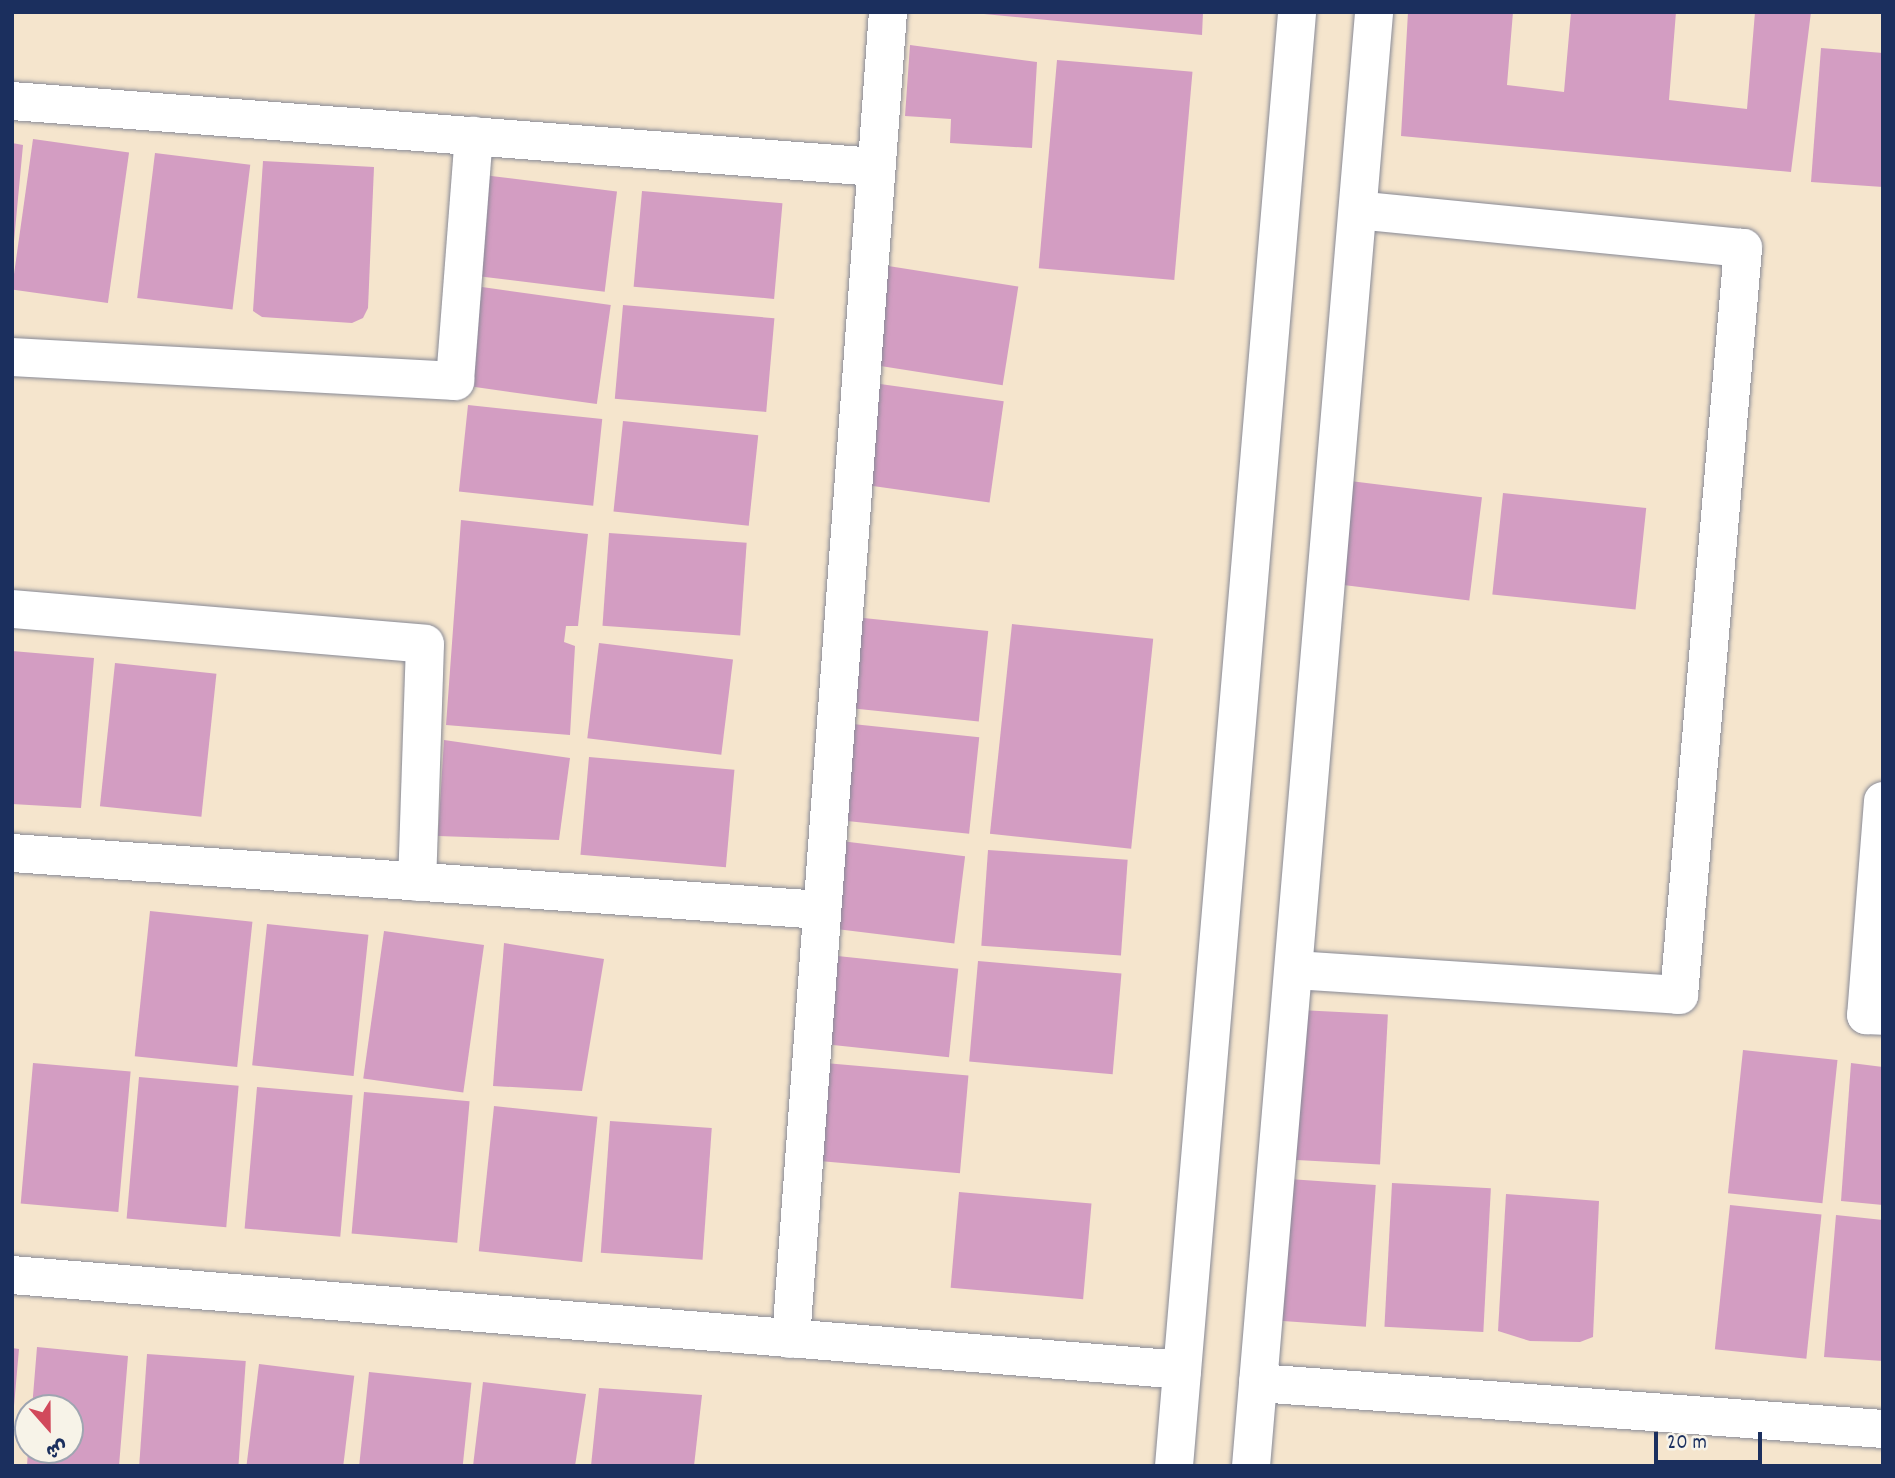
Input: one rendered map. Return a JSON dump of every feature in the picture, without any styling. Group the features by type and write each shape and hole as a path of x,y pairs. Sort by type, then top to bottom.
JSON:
{"street":[{"path":"791,1339 888,12"},
{"path":"1174,1466 1297,12"},
{"path":"1251,1466 1374,12"},
{"path":"12,101 876,167"},
{"path":"12,357 456,382 474,136"},
{"path":"1294,970 1679,995 1743,248 1358,211"},
{"path":"12,609 425,644 417,882"},
{"path":"1883,801 1866,1015 1883,1016"},
{"path":"12,853 822,910"},
{"path":"12,1275 1182,1370"},
{"path":"1258,1382 1883,1429"}],"building":[{"path":"963,12 1203,12 1202,35"},
{"path":"1408,12 1513,12 1507,85 1564,92 1571,12 1676,12 1669,100 1747,109 1755,12 1811,12 1791,172 1401,136"},
{"path":"910,45 1037,62 1032,148 950,143 951,119 905,116"},
{"path":"1821,48 1883,53 1883,187 1811,182"},
{"path":"1057,60 1192,72 1174,280 1039,268"},
{"path":"33,139 129,152 108,303 12,290"},
{"path":"12,143 23,145 14,241 12,240"},
{"path":"155,153 250,165 232,310 137,298"},
{"path":"263,161 374,167 368,308 363,318 352,323 262,317 253,311"},
{"path":"483,175 617,191 605,292 471,275"},
{"path":"642,191 782,203 774,299 634,287"},
{"path":"882,265 1018,287 1003,385 866,364"},
{"path":"482,287 611,305 597,404 468,386"},
{"path":"623,305 774,318 766,412 615,399"},
{"path":"873,383 1004,401 990,502 859,484"},
{"path":"468,405 602,419 593,506 459,492"},
{"path":"623,421 758,435 749,526 613,512"},
{"path":"1342,480 1482,497 1469,600 1329,583"},
{"path":"1503,493 1646,508 1636,609 1492,594"},
{"path":"461,520 588,534 578,626 566,626 564,642 575,646 570,735 446,725"},
{"path":"609,533 747,543 740,635 603,626"},
{"path":"854,617 988,631 979,722 844,708"},
{"path":"1012,624 1153,639 1131,849 990,834"},
{"path":"599,643 733,659 721,755 587,738"},
{"path":"12,651 94,658 81,808 12,804"},
{"path":"115,663 216,674 201,817 100,806"},
{"path":"843,723 979,737 969,834 833,819"},
{"path":"444,740 570,758 559,840 438,836"},
{"path":"589,757 734,770 726,867 580,855"},
{"path":"841,841 965,856 954,944 830,928"},
{"path":"988,850 1128,860 1121,956 981,946"},
{"path":"150,911 252,922 237,1067 135,1056"},
{"path":"267,924 368,935 354,1076 252,1065"},
{"path":"384,931 484,945 463,1093 363,1079"},
{"path":"504,943 604,959 582,1091 493,1086"},
{"path":"828,955 958,969 949,1057 819,1044"},
{"path":"978,961 1121,974 1113,1074 969,1062"},
{"path":"1300,1010 1388,1015 1380,1164 1292,1160"},
{"path":"1743,1050 1837,1060 1822,1203 1728,1193"},
{"path":"33,1063 131,1072 118,1212 21,1203"},
{"path":"825,1063 968,1076 960,1173 816,1161"},
{"path":"1851,1063 1883,1067 1883,1205 1841,1201"},
{"path":"139,1077 239,1086 226,1227 127,1218"},
{"path":"257,1087 353,1095 340,1237 245,1228"},
{"path":"364,1092 470,1101 457,1243 352,1233"},
{"path":"494,1106 597,1117 582,1262 479,1251"},
{"path":"610,1121 712,1128 703,1260 601,1253"},
{"path":"1289,1179 1376,1185 1366,1327 1279,1321"},
{"path":"1392,1183 1491,1188 1483,1332 1384,1327"},
{"path":"959,1192 1091,1204 1083,1299 951,1288"},
{"path":"1506,1194 1599,1201 1593,1337 1580,1342 1530,1341 1498,1331"},
{"path":"1730,1205 1821,1215 1806,1359 1715,1349"},
{"path":"1836,1215 1883,1220 1883,1361 1824,1357"},
{"path":"37,1347 128,1356 119,1466 27,1466 84,1464 84,1394 33,1394"},
{"path":"12,1348 19,1349 12,1406"},
{"path":"147,1354 246,1361 238,1466 139,1466"},
{"path":"259,1364 354,1376 343,1466 247,1465"},
{"path":"369,1372 471,1383 463,1466 359,1466"},
{"path":"483,1382 586,1394 575,1466 473,1466"},
{"path":"599,1388 702,1395 694,1466 591,1466"}]}
